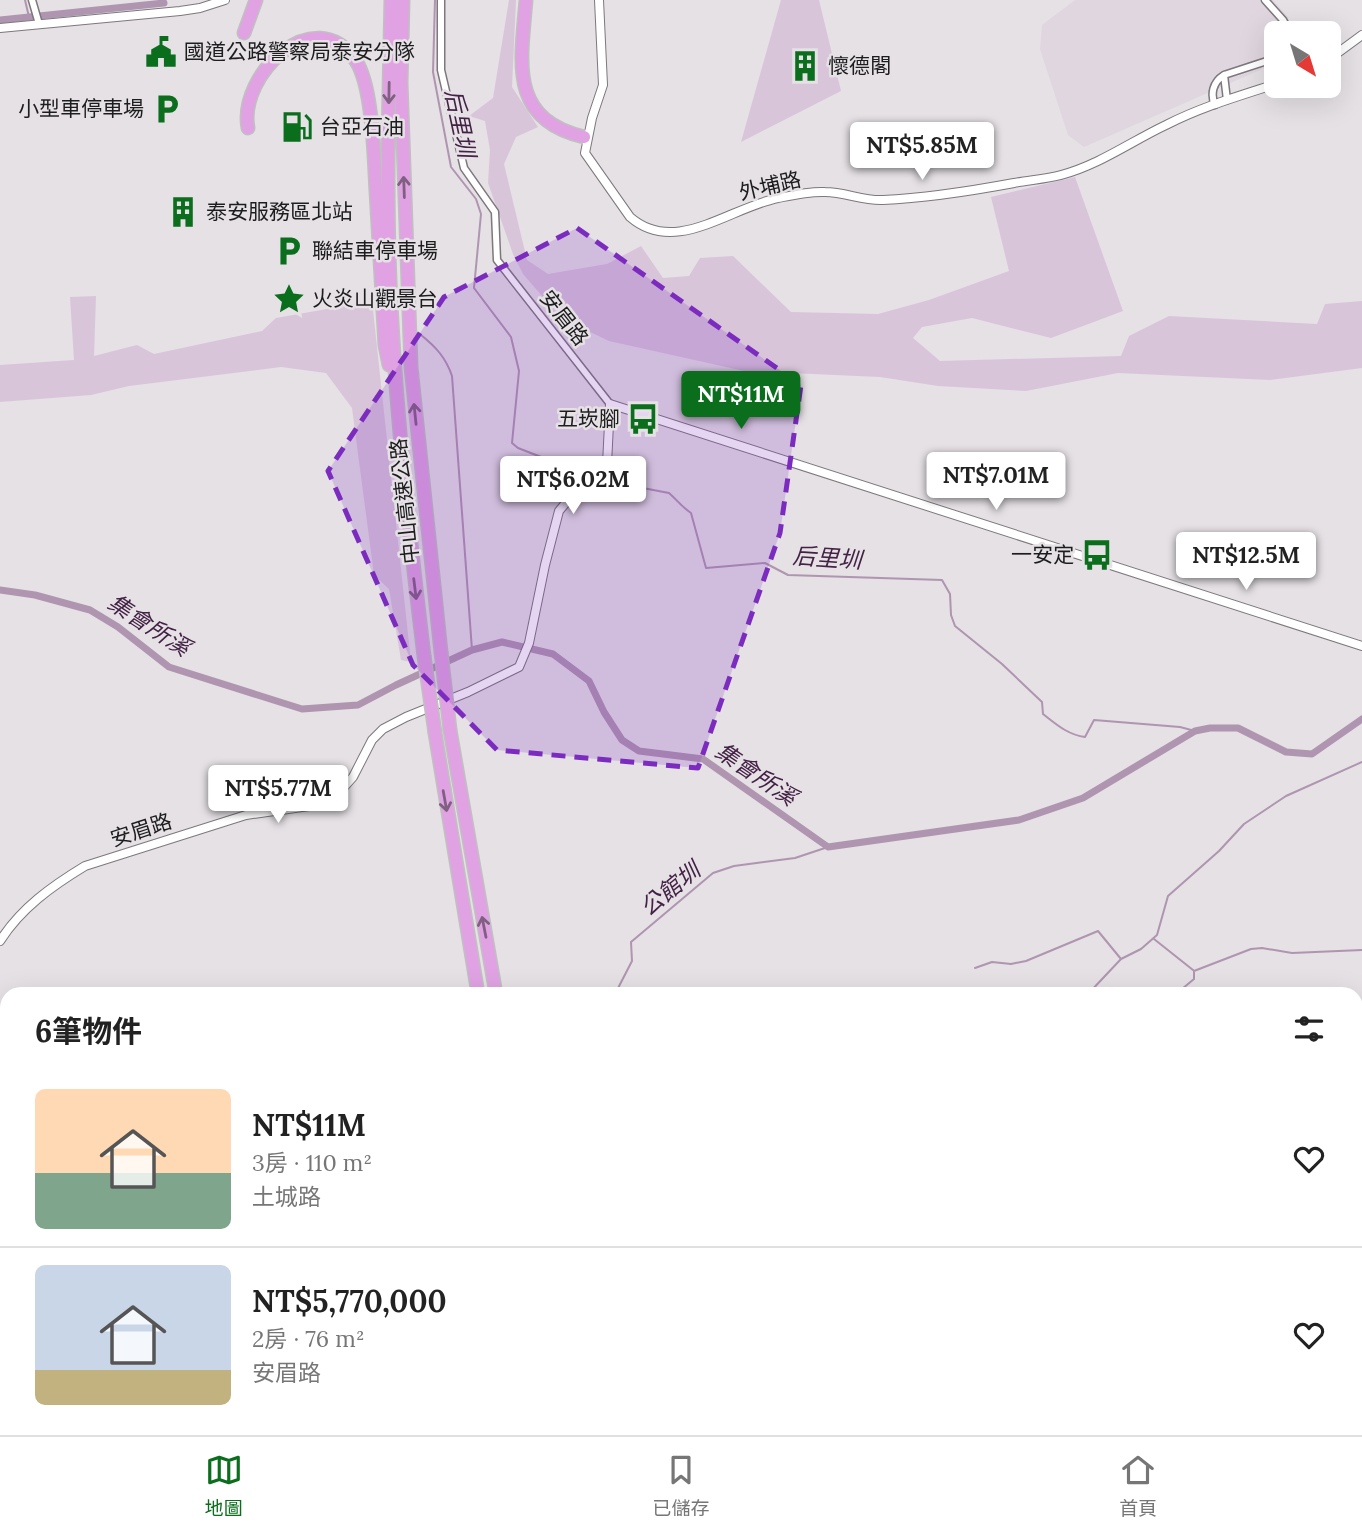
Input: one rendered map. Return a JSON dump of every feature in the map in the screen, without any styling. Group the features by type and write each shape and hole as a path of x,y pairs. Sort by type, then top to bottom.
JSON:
{"highway":[{"path":"244,33 256,0"},
{"name":"中山高速公路","path":"391,0 388,151 390,269 410,548 435,733 477,987"},
{"name":"中山高速公路","path":"403,0 401,83 411,367 450,730 495,987"},
{"path":"401,83 409,65 411,0"},
{"path":"526,0 522,56 523,80 529,98 538,113 550,124 564,132 583,135 552,121 533,97 528,79 533,0"},
{"path":"248,128 247,113 256,85 272,60 287,46 309,37 320,36 338,42 355,58 365,84 373,139 384,345 398,397"}],"street":[{"path":"32,0 39,24"},
{"path":"180,0 180,11"},
{"path":"0,28 180,11 225,0"},
{"name":"安眉路","path":"0,941 23,910 63,879 85,866 246,815 327,801 353,777 372,740 383,729 519,667 529,643 559,511 574,494 599,480 607,464 610,404 497,260 495,212 464,168 441,70 441,0"},
{"name":"外埔路","path":"599,0 603,85 592,118 585,153 629,217 659,233 684,232 777,198 825,191 862,199 882,200 973,191 1061,175 1145,138 1166,125 1264,88"},
{"path":"1265,0 1284,21"},
{"path":"1341,50 1362,35"},
{"path":"1215,105 1212,99 1215,83 1224,75 1264,62"},
{"path":"1224,75 1227,100"},
{"path":"610,404 1362,646"}],"highlighted area":[{"path":"577,228 801,385 780,533 698,768 497,750 413,665 328,471 444,297"}],"shaded area":[{"path":"509,0 516,0 512,87 538,127 516,137 504,164 527,260 548,274 607,264 641,246 663,278 689,276 700,258 733,256 791,312 878,314 929,300 1009,271 991,197 1075,177 1123,311 1051,338 972,318 922,327 913,338 940,361 1121,356 1129,336 1169,316 1317,324 1325,304 1362,301 1362,368 1270,380 1118,373 1026,391 938,386 880,377 744,371 609,341 582,328 549,304 523,274 513,254 488,183 490,150 485,121 469,116 493,98"},
{"path":"781,0 819,0 841,91 741,142"},
{"path":"1075,0 1273,0 1289,21 1264,21 1264,68 1084,147 1068,135 1040,49 1042,25"},
{"path":"96,296 94,356 137,345 154,354 262,331 276,318 372,301 411,662 401,660 389,589 374,575 352,408 326,373 281,367 129,386 91,395 0,402 0,365 74,360 70,297"}],"waterway":[{"path":"25,0 29,17"},
{"name":"后里圳","path":"435,0 433,72 451,167 476,199 481,214 474,288 511,337 519,371 512,443 518,448 595,478"},
{"path":"0,20 164,3"},
{"path":"421,335 440,353 452,376 472,650"},
{"name":"后里圳","path":"601,480 669,493 691,513 706,568 765,563 788,575 942,580 950,594 951,615 955,626 1002,664 1042,702 1043,714 1073,734 1085,737 1094,720 1180,727 1195,731"},
{"name":"集會所溪","path":"0,590 35,595 90,610 118,627 169,667 302,709 358,705 472,650 502,642 553,654 589,681 622,740 639,751 703,759 828,847 1019,820 1083,798 1195,731 1238,728 1286,752 1312,754 1362,719"},
{"path":"1095,987 1121,959 1141,949 1157,935 1168,896 1219,851 1244,824 1286,796 1362,762"},
{"name":"公館圳","path":"619,987 632,961 631,942 713,873 734,866 795,858 828,847"},
{"path":"975,968 992,962 1011,964 1026,961 1098,931 1121,959"},
{"path":"1154,939 1193,970"},
{"path":"1184,987 1194,979 1194,971 1251,949 1292,953 1362,950"}],"place":[{"name":"國道公路警察局泰安分隊","path":"161,52"},
{"name":"懷德閣","path":"805,66"},
{"name":"小型車停車場","path":"167,109"},
{"name":"台亞石油","path":"297,127"},
{"name":"泰安服務區北站","path":"183,212"},
{"name":"聯結車停車場","path":"289,251"},
{"name":"火炎山觀景台","path":"289,299"},
{"name":"五崁腳","path":"643,419"},
{"name":"一安定","path":"1097,555"}]}
